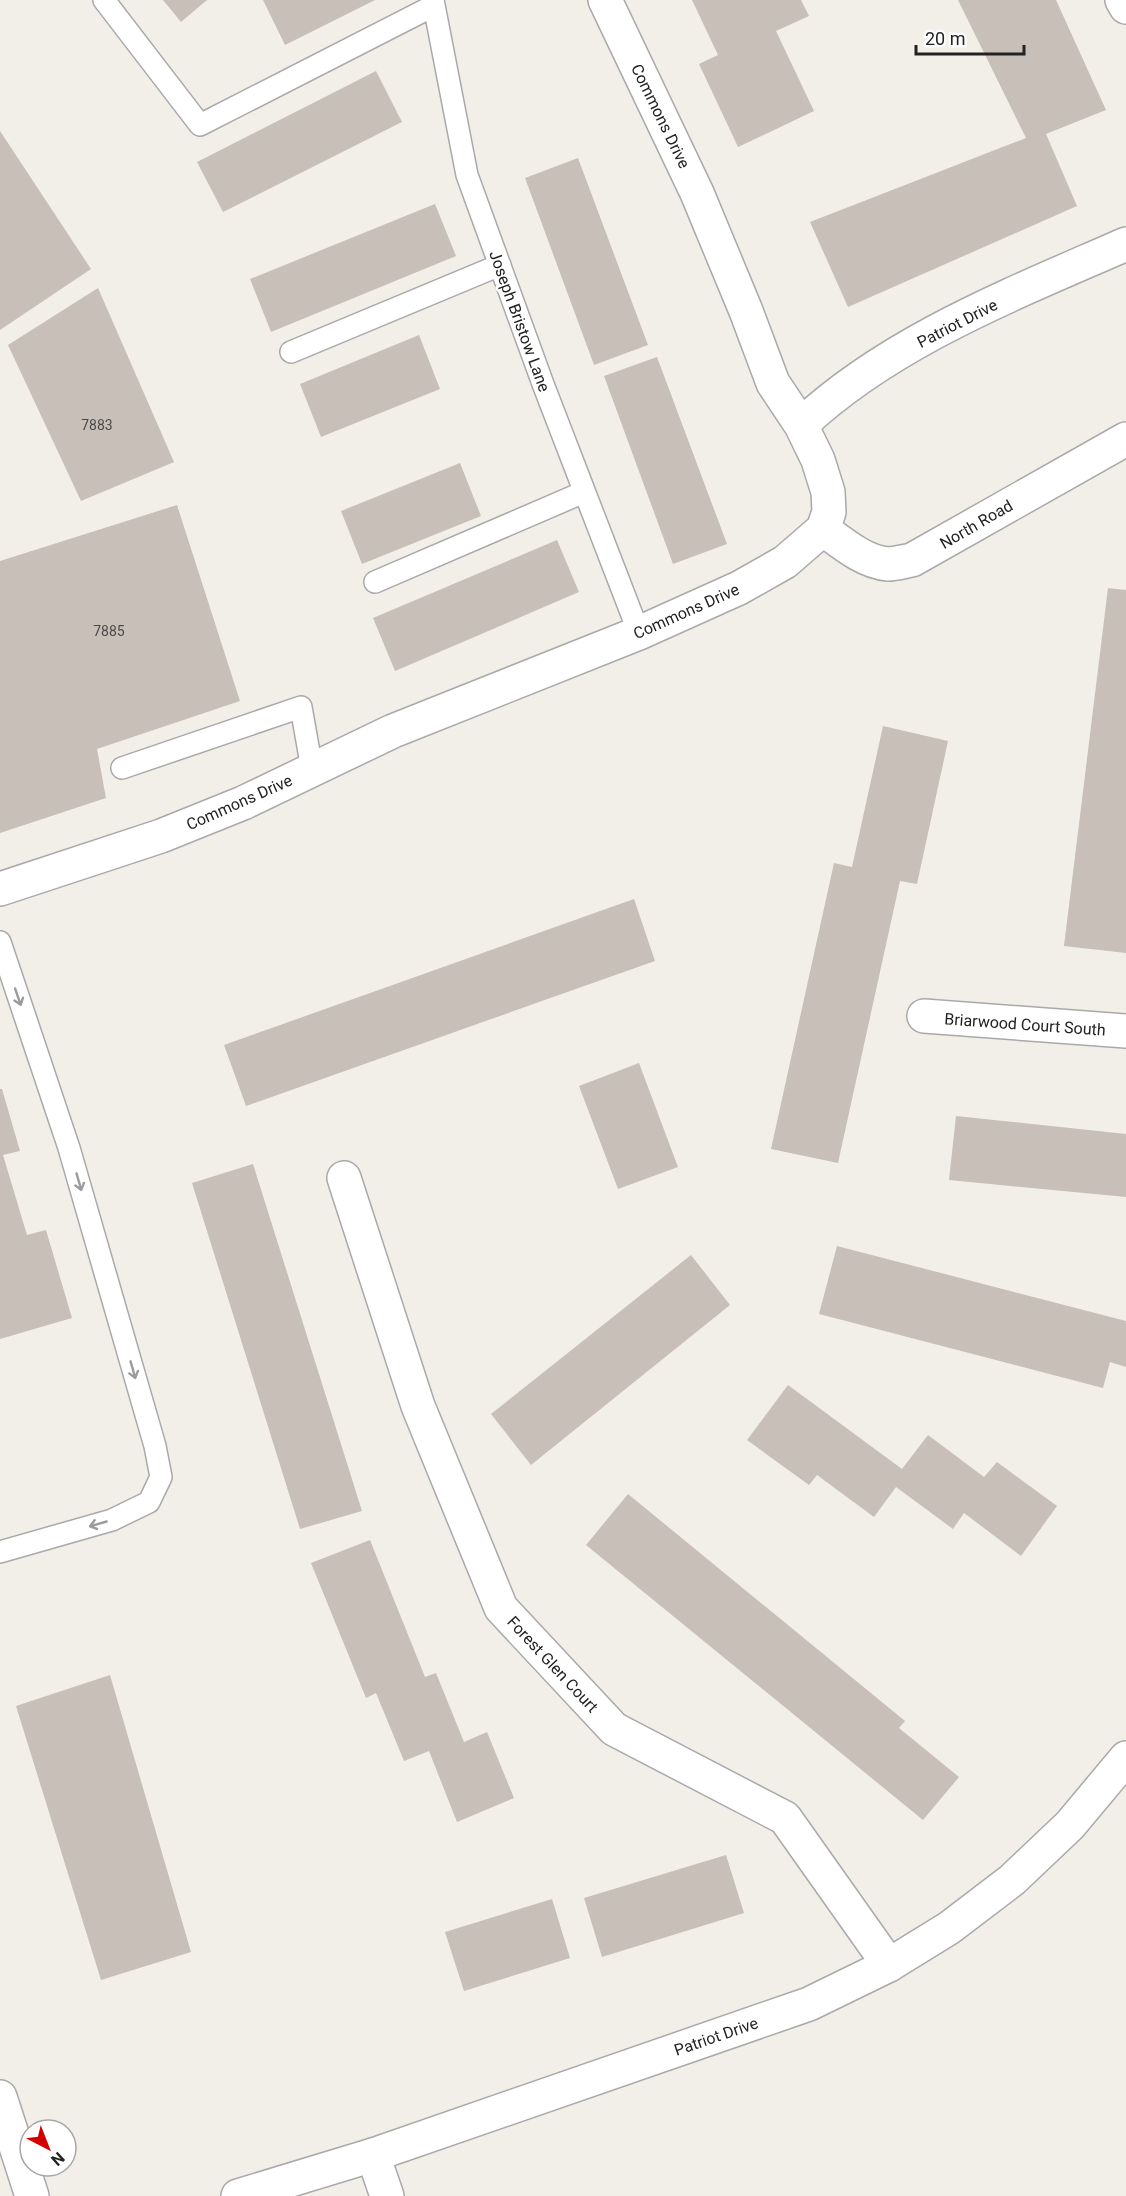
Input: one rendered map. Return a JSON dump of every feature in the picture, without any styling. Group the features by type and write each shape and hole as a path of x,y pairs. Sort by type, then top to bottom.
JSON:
{"street":[{"name":"Commons Drive","path":"0,889 161,836 243,803 393,731 639,633 739,588 785,562 823,529 830,512 828,492 818,460 801,425 773,383 697,193 605,0"},
{"path":"1122,0 1126,7"},
{"name":"Patriot Drive","path":"801,425 824,403 852,383 919,342 965,318 1126,244"},
{"name":"North Road","path":"823,529 870,559 888,564 912,560 1126,439"},
{"name":"Briarwood Court South","path":"924,1016 1126,1031"},
{"name":"Forest Glen Court","path":"344,1178 418,1406 501,1608 614,1730 785,1818 889,1965"},
{"name":"Patriot Drive","path":"238,2196 373,2155 809,2004 889,1965 949,1928 1012,1880 1070,1825 1123,1767"},
{"path":"0,2097 32,2196"},
{"path":"373,2155 387,2196"}],"lane":[{"path":"104,0 200,125 433,3"},
{"name":"Joseph Bristow Lane","path":"433,3 467,175 639,633"},
{"path":"291,352 500,265"},
{"path":"375,582 585,492"},
{"path":"122,768 301,707 312,769"},
{"path":"0,942 69,1148 162,1477 149,1502 112,1520 0,1552"}],"building":[{"path":"163,0 207,0 181,22"},
{"path":"263,0 375,0 285,45"},
{"path":"692,0 801,0 809,16 776,31 814,111 738,147 699,64 718,55"},
{"path":"958,0 1056,0 1106,110 1046,134 1077,206 848,307 810,222 1026,138"},
{"path":"376,71 402,122 223,212 197,162"},
{"path":"0,131 91,269 0,330"},
{"path":"578,158 648,345 594,365 525,178"},
{"path":"435,204 456,256 271,332 250,279"},
{"path":"98,288 174,462 81,501 8,345"},
{"path":"419,335 440,389 321,437 300,384"},
{"path":"657,357 727,544 673,564 604,376"},
{"path":"460,463 481,516 362,564 341,511"},
{"path":"177,505 240,701 97,749 106,798 0,833 0,561"},
{"path":"557,540 579,592 395,671 373,618"},
{"path":"1108,588 1126,590 1126,953 1064,946"},
{"path":"883,726 948,741 917,884 900,881 838,1163 771,1149 834,863 852,867"},
{"path":"634,899 655,961 246,1106 224,1045"},
{"path":"639,1063 678,1167 618,1189 579,1086"},
{"path":"0,1089 2,1089 20,1151 3,1155 27,1235 46,1230 72,1318 0,1339"},
{"path":"956,1116 1126,1134 1126,1197 949,1180"},
{"path":"253,1164 362,1511 300,1529 192,1183"},
{"path":"837,1246 1126,1321 1126,1367 1110,1362 1103,1388 819,1314"},
{"path":"691,1255 730,1305 531,1465 491,1414"},
{"path":"788,1385 902,1469 928,1435 984,1477 997,1462 1057,1506 1021,1556 964,1513 953,1529 896,1487 874,1517 817,1475 809,1485 747,1440"},
{"path":"628,1494 905,1721 899,1728 959,1777 923,1820 586,1545"},
{"path":"370,1540 425,1677 436,1673 464,1742 487,1732 514,1798 457,1822 429,1751 404,1761 376,1693 366,1698 311,1563"},
{"path":"110,1675 191,1952 101,1980 16,1706"},
{"path":"726,1855 744,1913 602,1957 584,1898"},
{"path":"552,1899 570,1958 464,1991 445,1932"}]}
